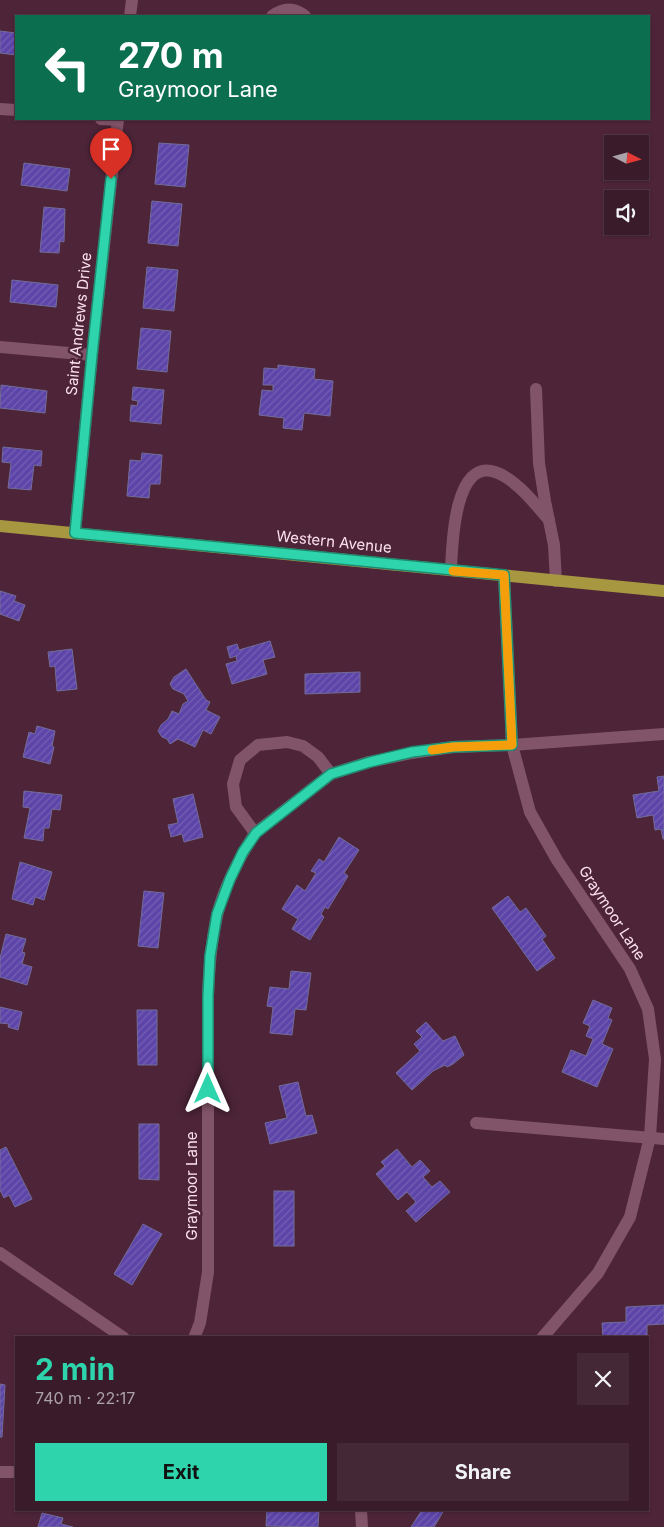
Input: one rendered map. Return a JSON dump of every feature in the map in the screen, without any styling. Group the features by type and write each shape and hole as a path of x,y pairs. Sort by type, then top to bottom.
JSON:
{"main road":[{"name":"Western Avenue","path":"0,526 664,591"}],"street":[{"path":"130,15 132,0"},
{"path":"273,15 286,9 294,10 303,15"},
{"path":"0,109 15,110"},
{"name":"Saint Andrews Drive","path":"75,533 92,355 118,120"},
{"path":"0,347 92,355"},
{"path":"536,389 539,463 554,544 556,580"},
{"path":"451,570 456,516 466,485 471,477 478,472 493,471 501,474 532,500 549,520"},
{"name":"Graymoor Lane","path":"504,575 512,745 530,812 557,860 630,969 648,1009 655,1059 650,1137 630,1217 598,1273 544,1336"},
{"name":"Graymoor Lane","path":"195,1336 200,1323 208,1272 208,996 210,956 217,914 240,858 256,833 331,774 370,762 412,752 453,747 512,745 664,734"},
{"path":"256,833 236,807 233,784 240,760 258,745 286,742 303,746 318,758 331,774"},
{"path":"476,1123 664,1138"},
{"path":"0,1253 121,1336"},
{"path":"0,1472 15,1472"},
{"path":"361,1511 362,1527"}],"building":[{"path":"0,31 15,33 15,55 0,53"},
{"path":"159,143 189,145 185,187 155,184"},
{"path":"24,163 70,169 67,191 21,185"},
{"path":"152,201 182,204 178,246 148,243"},
{"path":"44,207 65,209 64,242 60,241 59,253 40,252"},
{"path":"147,267 178,270 174,311 143,308"},
{"path":"12,280 58,285 56,307 10,302"},
{"path":"141,328 171,331 167,372 137,369"},
{"path":"278,365 315,369 314,379 333,381 330,416 304,413 302,430 283,428 284,418 259,415 262,390 273,391 273,385 263,385 264,368 278,369"},
{"path":"1,385 47,391 45,413 0,408"},
{"path":"133,387 164,390 161,424 130,421 131,405 137,406 138,401 132,400"},
{"path":"3,447 42,451 41,466 34,465 31,490 8,488 11,463 2,462"},
{"path":"142,453 162,455 160,484 150,484 149,498 127,496 130,460 141,461"},
{"path":"0,591 16,596 14,601 25,605 19,621 0,614"},
{"path":"270,641 275,657 263,660 267,674 232,684 226,664 237,661 236,656 230,658 227,647 237,644 239,650"},
{"path":"72,649 77,689 57,691 55,666 50,667 48,652"},
{"path":"186,669 206,700 210,702 206,710 220,717 211,734 203,730 195,747 178,739 170,744 158,731 172,711 179,714 183,704 188,701 184,694 173,689 170,684 174,677"},
{"path":"360,672 360,692 305,694 305,674"},
{"path":"37,726 55,731 50,764 23,757 29,732 35,734"},
{"path":"664,776 663,839 661,829 655,830 653,815 637,818 633,795 659,791 657,777"},
{"path":"24,791 62,795 60,810 52,809 49,828 44,828 43,841 24,838 30,808 23,807"},
{"path":"193,794 203,837 184,842 182,834 171,837 168,825 178,823 173,799"},
{"path":"339,837 359,850 344,873 348,876 328,909 325,907 321,914 324,917 310,940 292,929 298,919 282,909 297,885 305,891 316,873 311,871 319,859 324,862"},
{"path":"20,862 52,872 44,900 35,897 33,905 12,899"},
{"path":"144,891 164,893 158,948 138,946"},
{"path":"508,896 520,912 526,908 546,936 542,939 555,958 537,971 492,908"},
{"path":"6,934 26,939 22,952 25,953 22,964 32,967 27,985 0,977 0,958"},
{"path":"291,971 311,973 306,1010 295,1009 292,1035 270,1033 273,1007 267,1006 270,987 289,989"},
{"path":"593,1000 612,1008 608,1018 612,1020 602,1044 613,1049 597,1087 562,1072 571,1050 586,1056 593,1039 586,1036 590,1026 583,1023"},
{"path":"0,1007 22,1012 18,1030 8,1027 9,1024 0,1023"},
{"path":"137,1010 157,1010 157,1065 138,1065"},
{"path":"426,1022 443,1041 455,1036 464,1055 453,1064 447,1067 445,1065 433,1071 412,1090 396,1073 420,1051 414,1044 422,1037 416,1031"},
{"path":"298,1082 306,1116 312,1115 317,1133 270,1144 265,1123 287,1118 279,1086"},
{"path":"139,1124 159,1124 159,1180 139,1179"},
{"path":"6,1147 32,1199 15,1207 9,1195 4,1198 0,1190 0,1150"},
{"path":"397,1149 412,1167 420,1160 430,1171 423,1177 432,1187 440,1181 450,1192 416,1222 406,1211 416,1202 407,1192 398,1200 376,1174 385,1166 381,1162"},
{"path":"274,1191 294,1191 294,1246 274,1246"},
{"path":"143,1224 162,1234 132,1285 114,1274"},
{"path":"664,1305 664,1324 647,1325 647,1336 603,1336 602,1323 626,1322 626,1307"},
{"path":"0,1384 5,1385 2,1437 0,1437"},
{"path":"267,1511 319,1511 318,1527 266,1526"},
{"path":"421,1511 443,1511 434,1527 411,1527"},
{"path":"42,1513 63,1518 61,1524 73,1527 38,1527"}],"slow traffic":[{"path":"432,750 453,747 512,745 504,575 453,571"}],"route":[{"path":"111,179 75,533 504,575 512,745 453,747 412,752 331,774 256,833 243,852 230,879 217,914 210,956 208,1089"}]}
